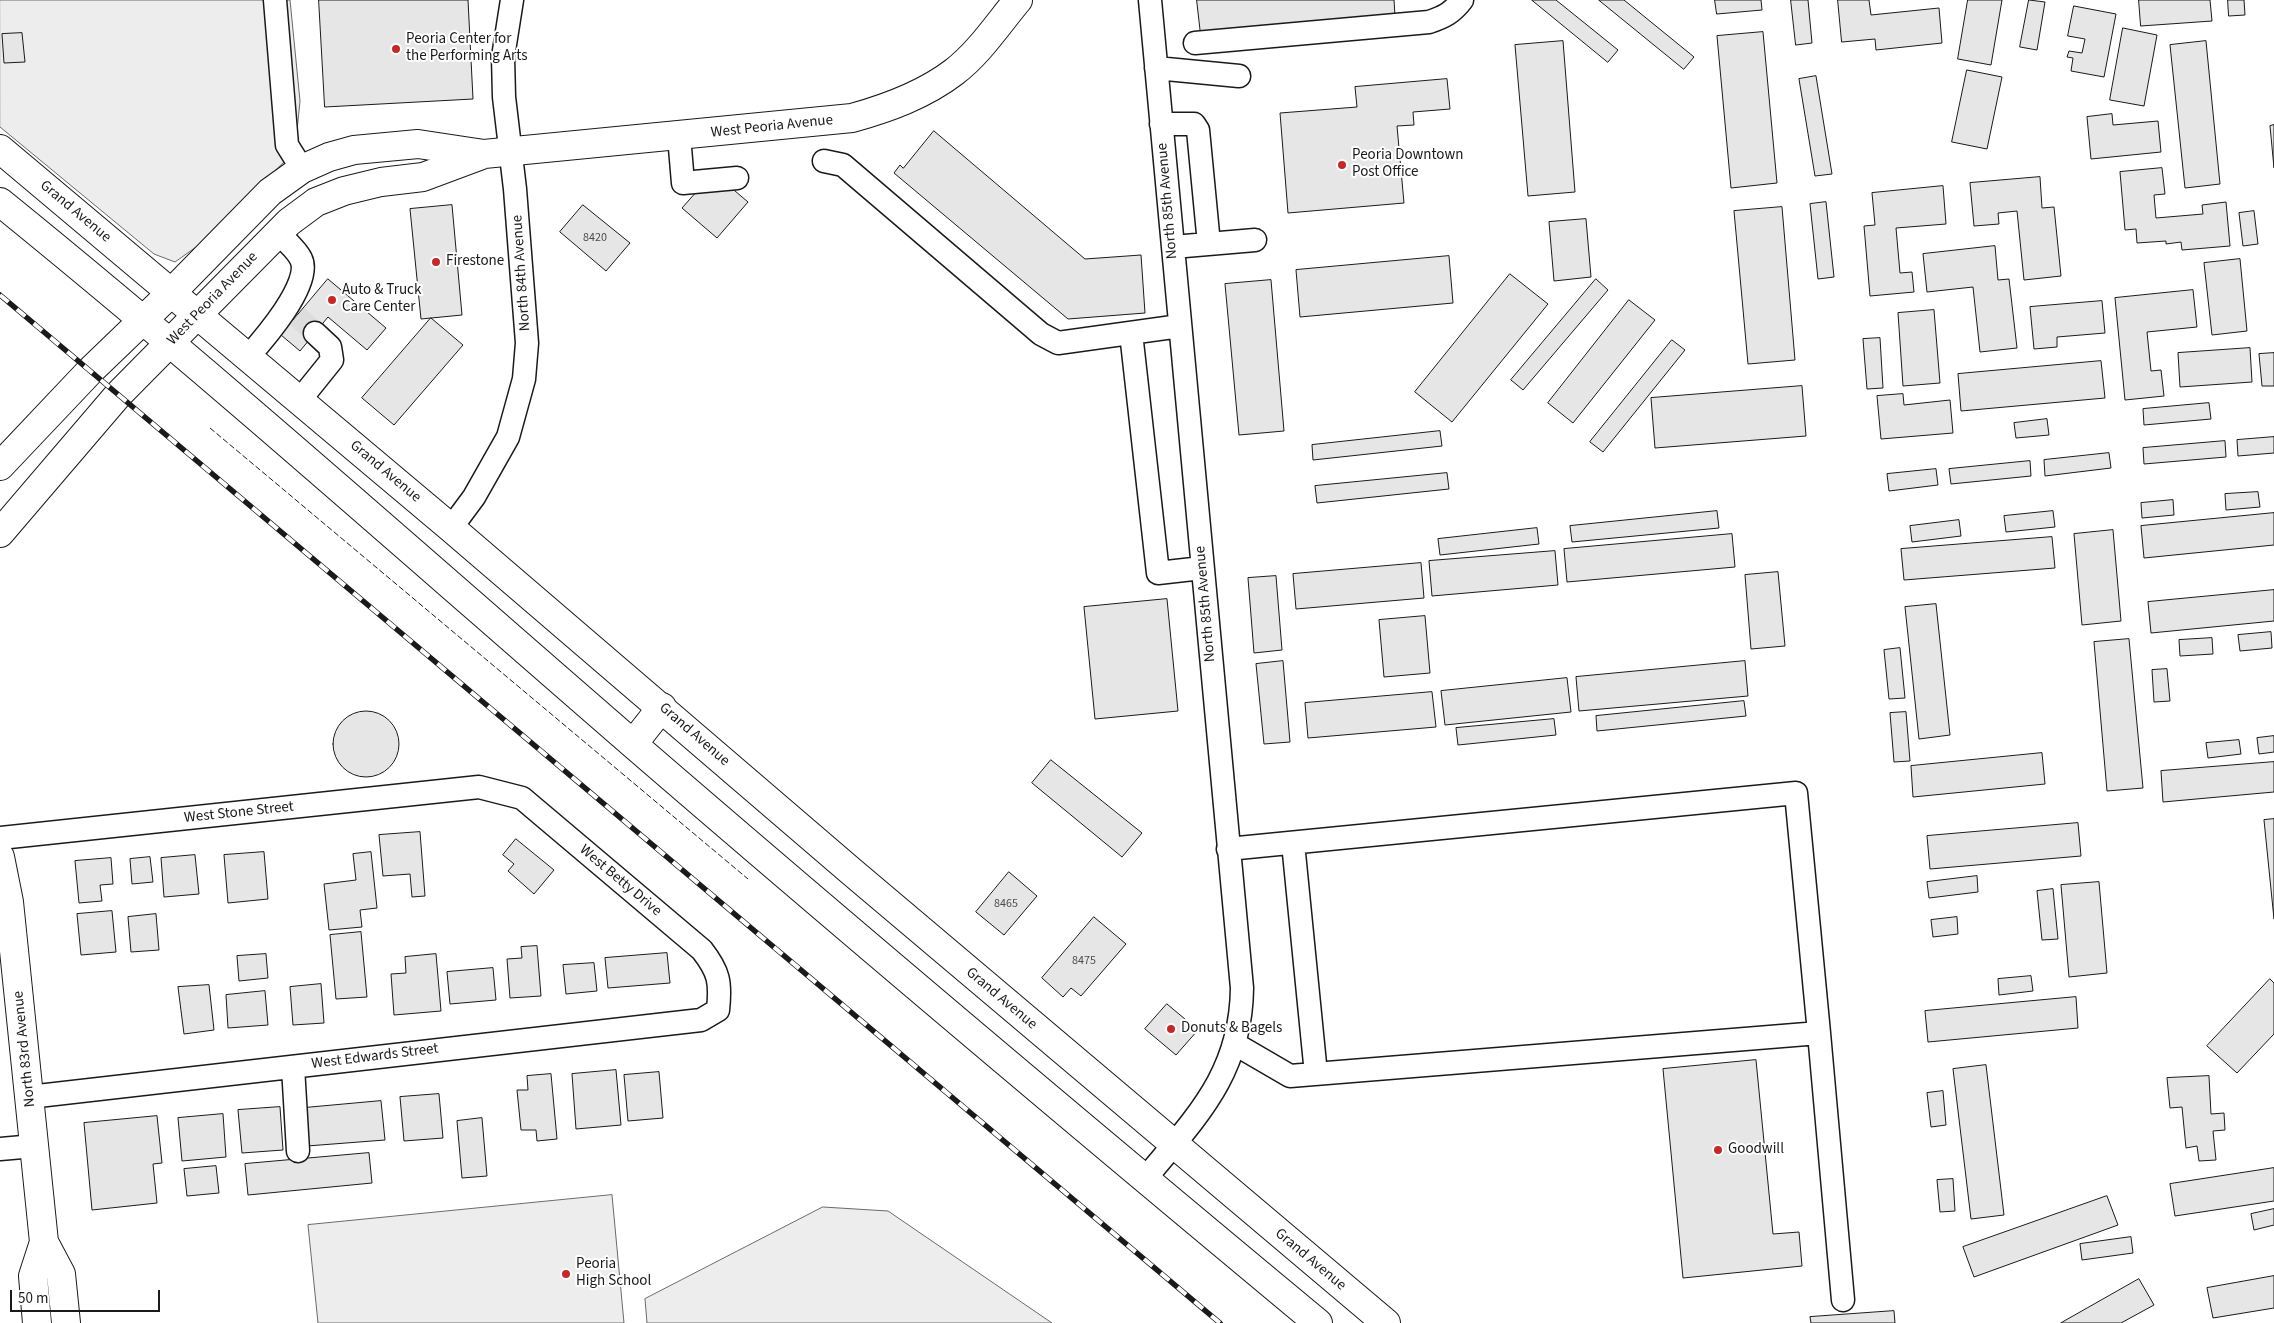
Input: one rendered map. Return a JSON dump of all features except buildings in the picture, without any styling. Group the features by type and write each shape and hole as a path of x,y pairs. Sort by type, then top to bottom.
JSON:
{"main road":[{"name":"West Peoria Avenue","path":"0,466 31,432 270,192 302,169 329,157 354,150 418,144 484,154 849,119 906,100 932,87 954,72 975,52 1018,0"},
{"name":"Grand Avenue","path":"0,149 170,294 198,315 451,528 662,707 830,854 1386,1323"},
{"name":"West Peoria Avenue","path":"0,533 118,395 289,222 316,202 344,191 382,182 422,177 484,154"},
{"path":"0,202 144,319 633,744 1145,1179 1318,1323"},
{"path":"633,744 662,707"},
{"name":"North 83rd Avenue","path":"0,857 9,902 44,1242 61,1274 66,1323"},
{"name":"North 83rd Avenue","path":"37,1323 33,1276 44,1242"}],"street":[{"path":"275,0 287,145 302,169"},
{"name":"North 84th Avenue","path":"451,528 474,497 508,438 524,379 527,343 504,97 503,58 512,0"},
{"name":"North 85th Avenue","path":"1145,1179 1195,1118 1221,1080 1235,1044 1242,1008 1242,988 1150,0"},
{"path":"1195,42 1429,22 1454,11 1462,0"},
{"path":"1156,68 1239,76"},
{"path":"1161,124 1187,122 1194,124 1198,130 1209,244"},
{"path":"679,136 683,183 736,178"},
{"path":"824,161 843,165 1041,334 1058,343 1180,326"},
{"path":"248,357 292,312 303,270 301,259 278,233"},
{"path":"1173,247 1255,240"},
{"path":"300,401 332,360 330,346 315,333"},
{"path":"1131,333 1158,573 1202,568"},
{"name":"West Stone Street","path":"0,838 479,787"},
{"name":"West Betty Drive","path":"479,787 522,798 702,950 716,968 720,988 718,1010"},
{"path":"1228,849 1796,793 1843,1300"},
{"path":"1293,843 1316,1074"},
{"name":"West Edwards Street","path":"29,1097 700,1020 718,1010"},
{"path":"1235,1044 1290,1076 1819,1033"},
{"path":"293,1067 298,1151"},
{"path":"0,1149 34,1146"}],"shaded area":[{"path":"0,0 290,0 300,101 295,151 203,242 175,262 154,254 0,127"},
{"path":"612,1195 624,1323 318,1323 308,1225"},
{"path":"823,1207 888,1211 1052,1323 647,1323 645,1299"}],"tunnel":[{"path":"297,316 315,333"}],"railway":[{"path":"0,295 1220,1323"}],"fence":[{"path":"210,428 748,879"}],"place":[{"name":"Peoria Center for the Performing Arts","path":"396,49"},
{"name":"Peoria Downtown Post Office","path":"1342,165"},
{"name":"Firestone","path":"436,262"},
{"name":"Auto & Truck Care Center","path":"332,300"},
{"name":"Donuts & Bagels","path":"1171,1029"},
{"name":"Goodwill","path":"1718,1150"},
{"name":"Peoria High School","path":"566,1274"}]}
